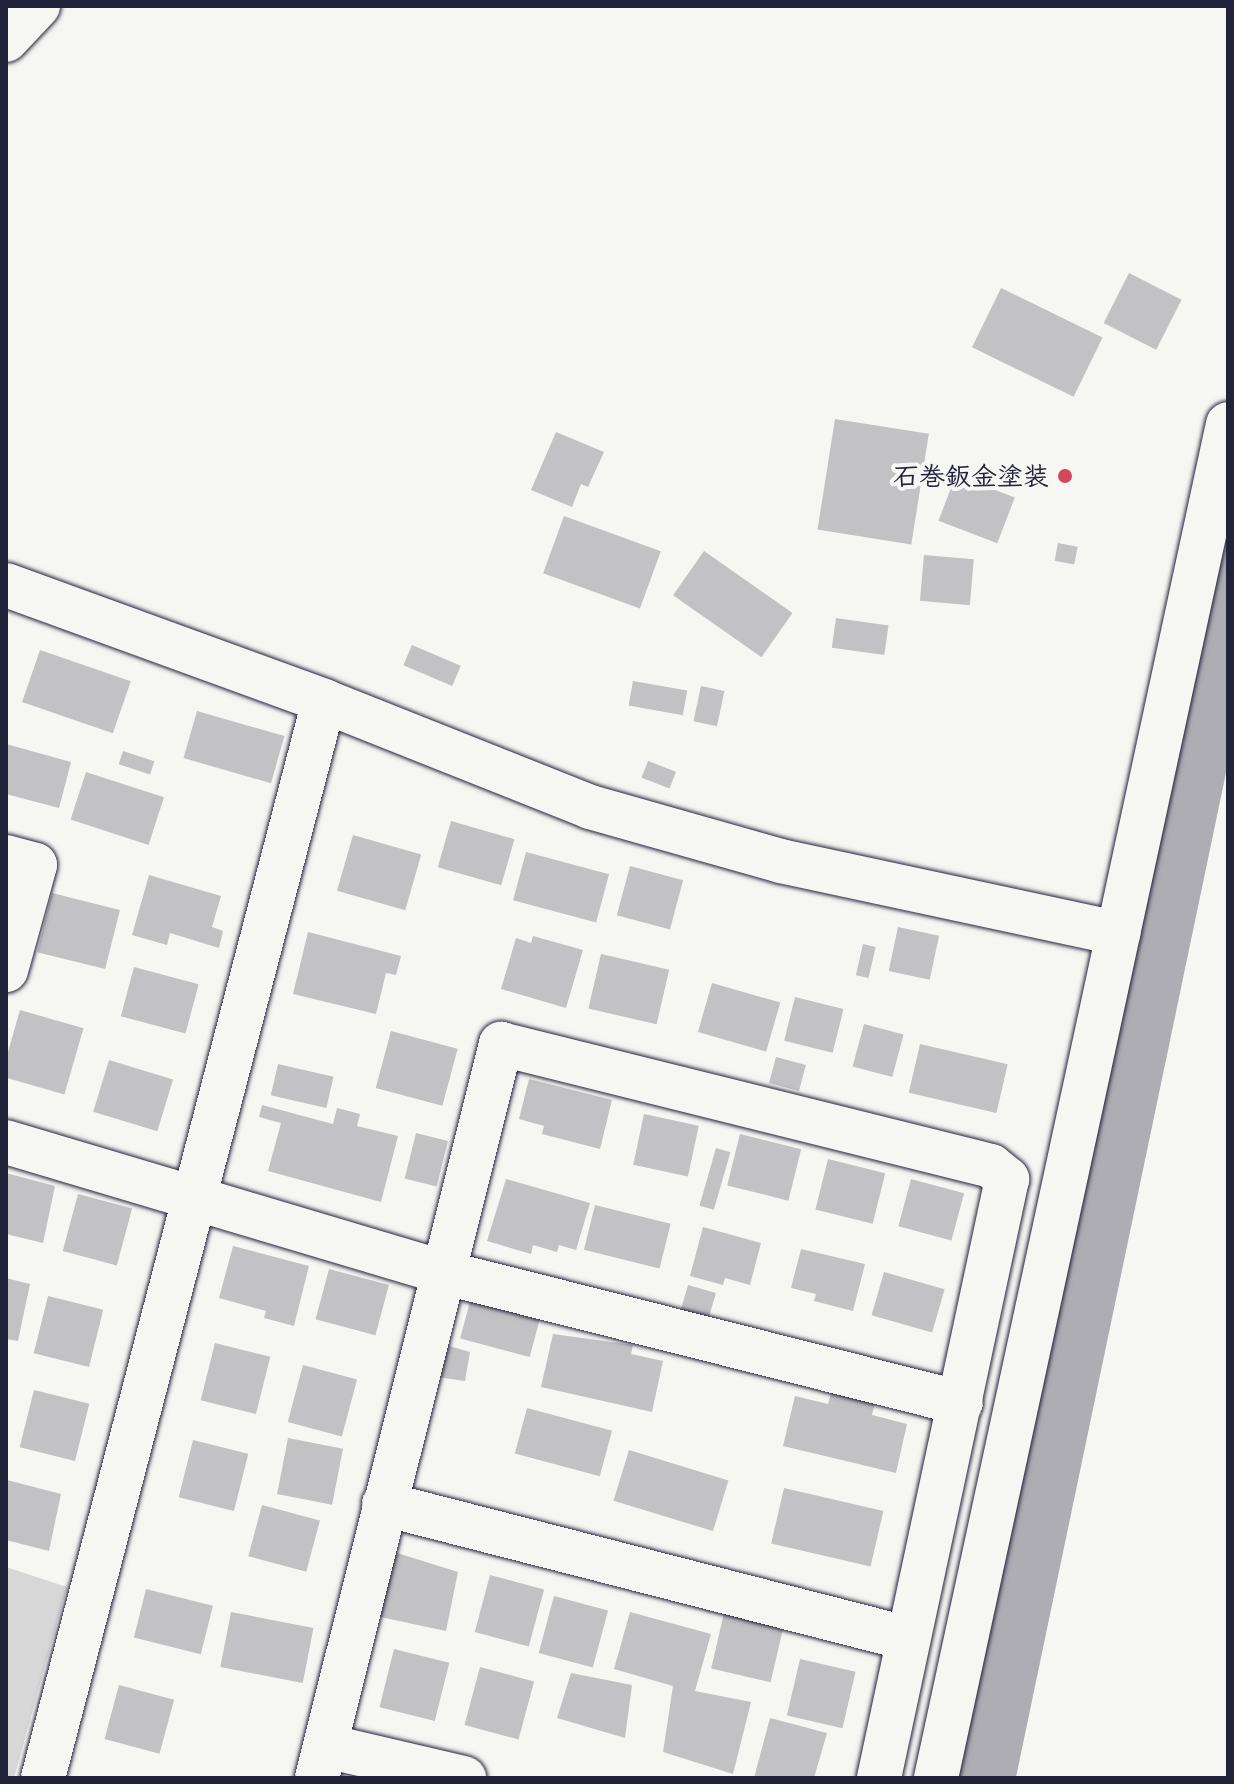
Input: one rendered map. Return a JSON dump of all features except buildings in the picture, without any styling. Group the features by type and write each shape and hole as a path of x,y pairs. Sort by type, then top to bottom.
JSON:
{"street":[{"path":"6,40 38,6"},
{"path":"936,1778 1228,424"},
{"path":"6,585 324,701 590,807 781,861 1118,933"},
{"path":"43,1778 197,1198 324,701"},
{"path":"6,857 35,865 6,970"},
{"path":"464,1778 322,1762 501,1044 991,1166 1007,1179 961,1403 906,1638 879,1778"},
{"path":"6,1142 442,1272 961,1403"},
{"path":"384,1504 906,1638"}],"shaded area":[{"path":"6,1567 67,1587 14,1778 6,1778"}],"waterway":[{"path":"977,1778 1228,578"}],"place":[{"name":"石巻鈑金塗装","path":"1065,476"}]}
